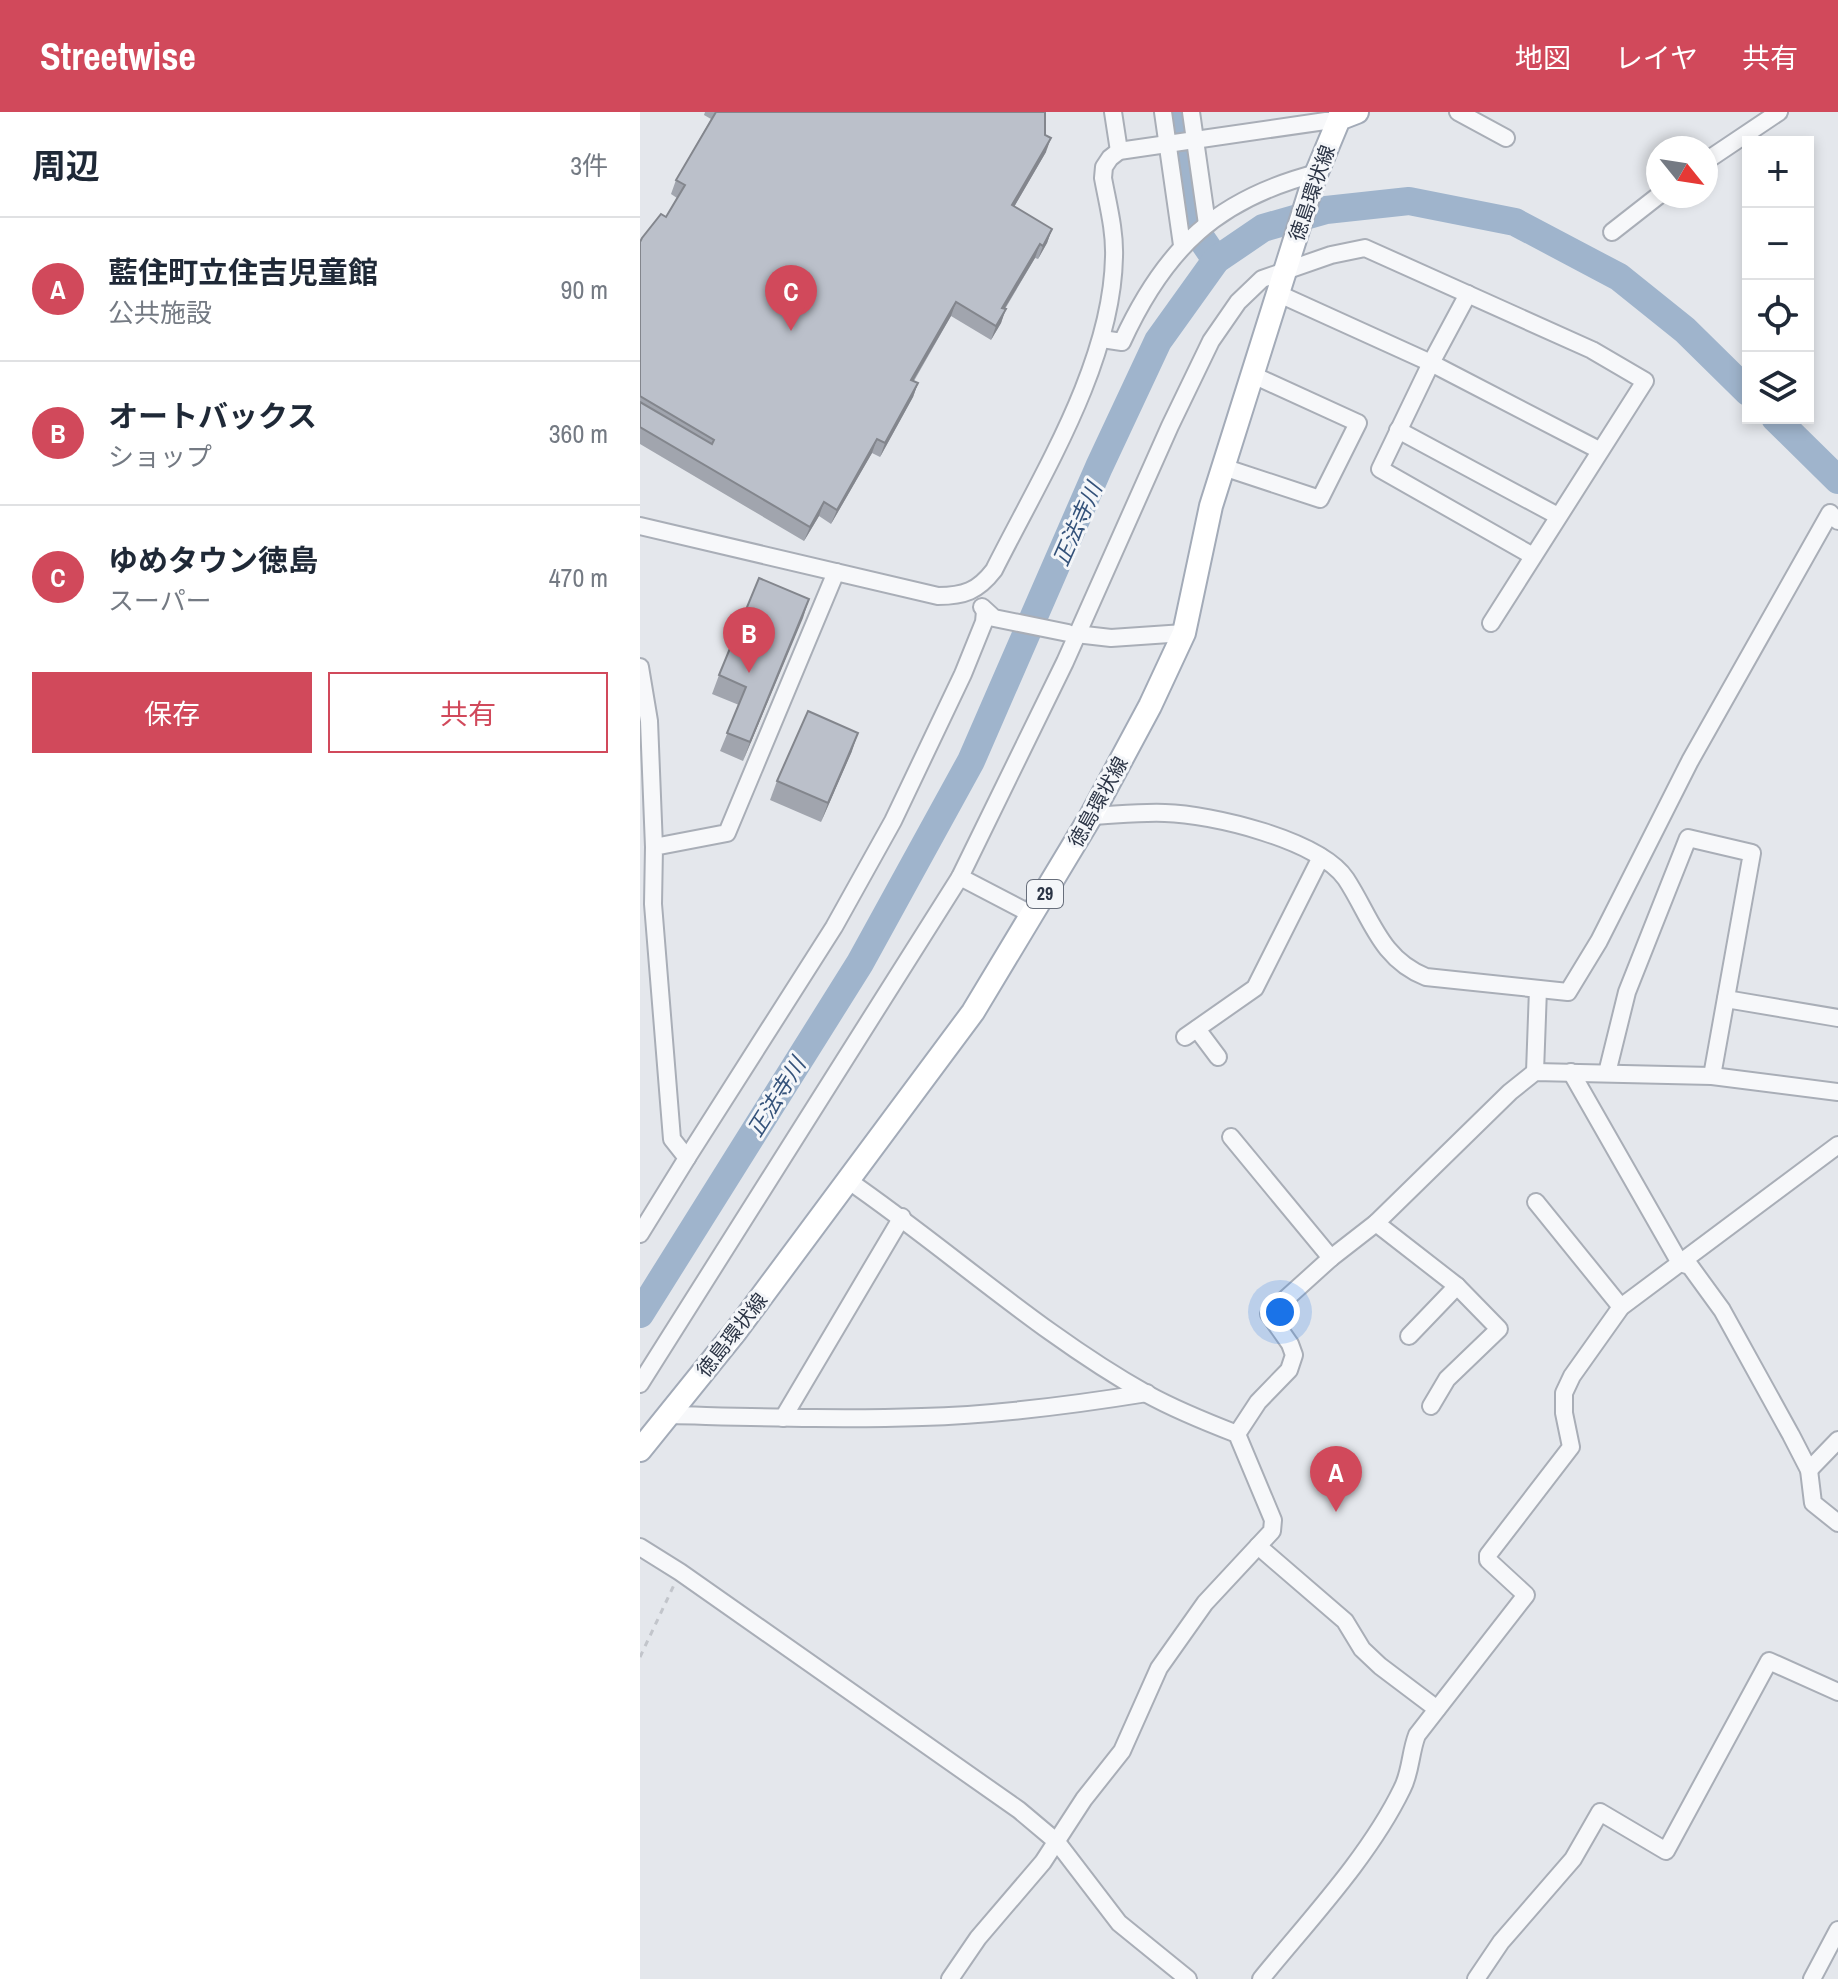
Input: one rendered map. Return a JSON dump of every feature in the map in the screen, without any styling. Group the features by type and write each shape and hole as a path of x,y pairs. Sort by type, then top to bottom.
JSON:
{"main road":[{"name":"徳島環状線","path":"640,1450 849,1181 973,1012 1091,816 1168,671 1184,633 1211,506 1223,467 1315,176 1344,114"}],"street":[{"path":"1113,112 1119,151"},
{"path":"1163,112 1186,242"},
{"path":"1191,112 1205,225"},
{"path":"1458,112 1506,138"},
{"path":"1718,153 1779,112"},
{"path":"640,526 938,596 972,592 984,583 1000,558 1078,400 1102,339 1115,254 1103,178 1104,167 1110,158 1119,151 1344,114"},
{"path":"1102,339 1122,342 1156,278 1186,242 1205,225 1260,191 1315,176"},
{"path":"1612,232 1646,205"},
{"path":"640,1384 960,877 1065,662 1072,634 1211,341 1238,302 1262,279 1288,263 1365,248 1592,350 1645,381 1491,623"},
{"path":"1279,294 1431,363 1599,450"},
{"path":"1468,294 1380,469 1533,556"},
{"path":"1223,467 1320,499 1358,423 1253,375"},
{"path":"1398,430 1558,516"},
{"path":"1091,816 1168,813 1278,835 1321,857 1345,878 1373,928 1396,961 1407,970 1426,977 1568,992 1599,941 1690,761 1830,513 1838,521"},
{"path":"654,847 727,833 836,572"},
{"path":"972,592 989,615 1072,634 1111,638 1184,633"},
{"path":"640,1234 834,927 893,821 989,615"},
{"path":"640,667 649,721 653,904 672,1139 687,1158"},
{"path":"1607,1073 1627,992 1688,838 1752,853 1712,1076"},
{"path":"1218,1057 1191,1033 1255,988 1321,857"},
{"path":"960,877 1033,915"},
{"path":"1535,1072 1538,989"},
{"path":"1726,999 1838,1018"},
{"path":"1237,1434 1258,1402 1289,1370 1294,1355 1269,1314 1331,1258 1376,1223 1510,1092 1535,1072 1712,1076 1838,1092"},
{"path":"1571,1072 1680,1263 1690,1266 1722,1310 1809,1470 1813,1503 1838,1523"},
{"path":"1231,1137 1331,1258"},
{"path":"1261,1979 1356,1862 1409,1774 1411,1751 1417,1735 1526,1595 1488,1560 1488,1555 1571,1447 1564,1413 1564,1393 1572,1376 1621,1307 1838,1145"},
{"path":"849,1181 902,1217 1016,1307 1096,1362 1187,1414 1237,1434 1273,1520 1272,1531 1205,1603 1159,1668 1122,1751 1084,1799 1057,1842 978,1938 950,1979"},
{"path":"1536,1202 1621,1307"},
{"path":"783,1418 902,1217"},
{"path":"1376,1223 1457,1286 1499,1329 1447,1379 1431,1406"},
{"path":"1409,1336 1457,1286"},
{"path":"670,1415 924,1417 1075,1404 1147,1393"},
{"path":"1809,1470 1838,1440"},
{"path":"1258,1546 1345,1621 1362,1649 1380,1666 1437,1709"},
{"path":"640,1547 1006,1801 1057,1842 1119,1923 1188,1979"},
{"path":"1476,1979 1501,1942 1573,1859 1600,1812 1666,1851 1769,1661 1838,1692"},
{"path":"1812,1979 1838,1930"}],"path":[{"path":"640,1657 680,1572"}],"building":[{"path":"716,112 1045,112 1045,135 1051,138 1012,205 1052,229 1002,308 1006,309 996,326 956,302 911,380 918,383 885,443 877,439 837,510 824,502 810,527 640,427 640,402 712,444 714,440 640,396 640,242 661,214 666,217 685,185 676,180"},
{"path":"759,578 809,599 750,742 727,733 746,687 719,675"},
{"path":"808,711 858,733 828,803 777,781"}],"waterway":[{"path":"1177,112 1190,222 1216,260"},
{"name":"正法寺川","path":"640,1314 860,963 971,761 1099,467 1158,341 1216,260 1263,228 1326,210 1409,201 1515,222 1619,277 1685,330 1742,386"},
{"name":"正法寺川","path":"1781,424 1838,480"}],"place":[{"name":"ゆめタウン徳島","path":"791,331"},
{"name":"オートバックス","path":"749,673"},
{"name":"藍住町立住吉児童館","path":"1336,1512"}]}
